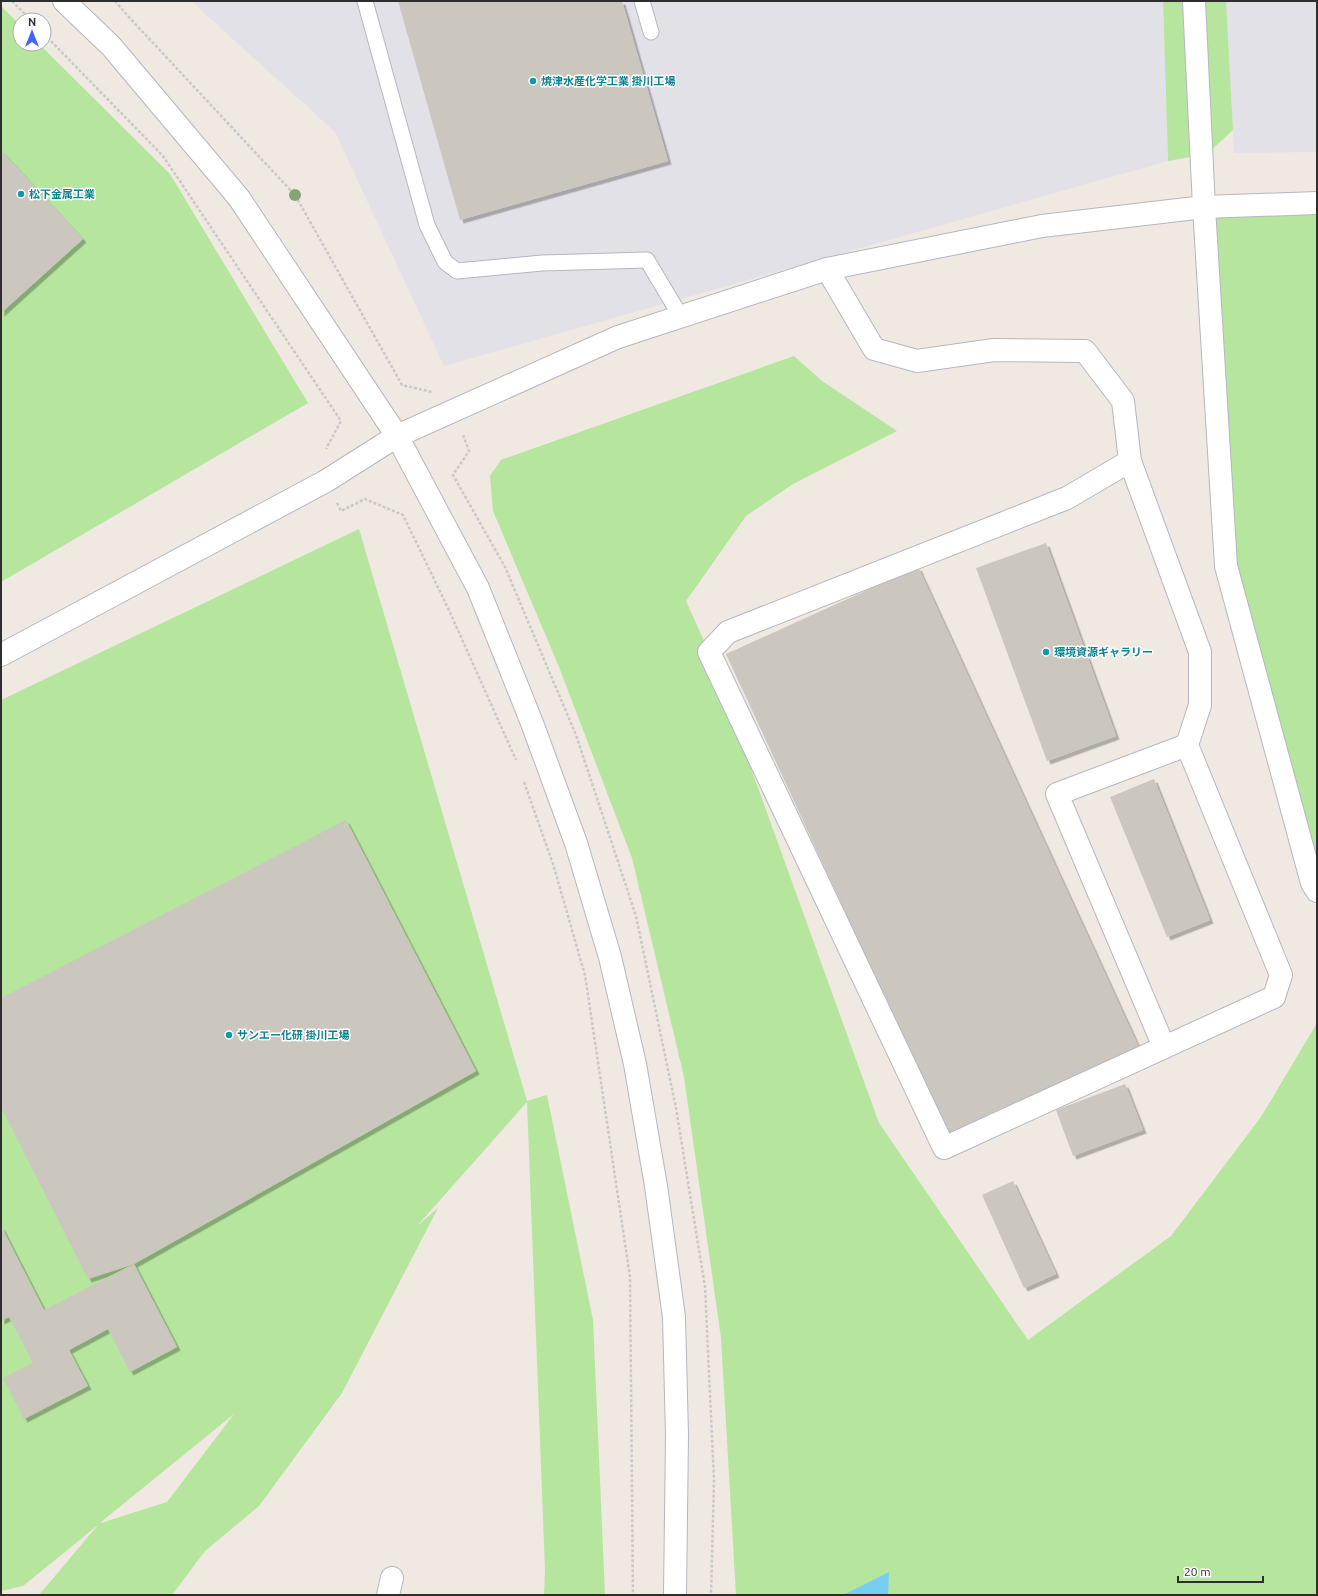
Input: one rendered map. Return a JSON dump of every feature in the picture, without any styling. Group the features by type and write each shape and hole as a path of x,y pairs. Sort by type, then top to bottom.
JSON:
{"street":[{"path":"64,1 111,46 239,198 397,436 478,588 532,723 576,843 610,957 638,1080 656,1186 674,1317 677,1435 675,1595"},
{"path":"1194,1 1204,207 1226,566 1312,883 1317,891"},
{"path":"1,655 326,482 397,436 618,337 827,269 1042,226 1204,207 1317,204"},
{"path":"827,269 874,349 917,361 994,350 1085,350 1123,401 1130,461 1200,652 1200,705 1187,745 1281,975 1274,997 944,1148 709,652 728,632 1067,498 1130,461"},
{"path":"1164,1047 1057,794 1187,745"}],"lane":[{"path":"365,1 427,225 444,262 457,271 542,263 647,260 681,317"},
{"path":"642,1 651,32"}],"path":[{"path":"12,1 23,12"},
{"path":"52,42 163,156 341,421 318,463 341,511 365,499 403,515 448,608 516,761"},
{"path":"522,776 553,864 584,975 630,1278 633,1595"}],"shaded area":[{"path":"191,1 1163,1 1168,161 444,366 335,132"},
{"path":"1226,1 1317,1 1317,152 1234,153"}],"green space":[{"path":"1163,1 1226,1 1233,130 1207,154 1168,161"},
{"path":"1,6 12,17 12,52 47,52 170,174 308,403 1,582"},
{"path":"1204,207 1317,207 1317,889 1222,504"},
{"path":"794,356 822,381 897,431 793,484 746,516 686,601 709,652 879,1123 1028,1340 1171,1236 1261,1117 1317,1023 1317,1595 736,1595 721,1338 684,1077 632,858 559,667 493,511 490,476 501,460"},
{"path":"359,529 527,1101 547,1095 593,1320 605,1595 544,1595 545,1570 527,1102 417,1226 438,1208 342,1393 259,1506 205,1551 172,1595 39,1595 98,1525 23,1586 1,1591 1,700","holes":["234,1414 167,1502 101,1523"]}],"water":[{"path":"889,1572 888,1595 843,1595"}],"building":[{"name":"焼津水産化学工業 掛川工場","path":"398,1 622,1 668,161 460,220"},
{"name":"松下金属工業","path":"1,150 83,239 1,313"},
{"name":"環境資源ギャラリー","path":"1046,543 1116,736 1047,761 976,568"},
{"path":"918,567 1139,1048 948,1135 726,654"},
{"path":"1154,779 1210,920 1167,937 1110,797"},
{"name":"サンエー化研 掛川工場","path":"346,820 476,1071 134,1264 88,1279 1,1107 1,998"},
{"path":"1125,1084 1143,1130 1073,1156 1056,1110"},
{"path":"1013,1181 1056,1274 1024,1288 982,1195"},
{"path":"1,1226 44,1310 134,1264 177,1347 130,1372 108,1329 69,1350 88,1386 24,1419 3,1378 33,1363 9,1317 1,1321"}],"place":[{"name":"焼津水産化学工業 掛川工場","path":"533,81"},
{"name":"松下金属工業","path":"21,194"},
{"name":"環境資源ギャラリー","path":"1046,652"},
{"name":"サンエー化研 掛川工場","path":"229,1035"}]}
